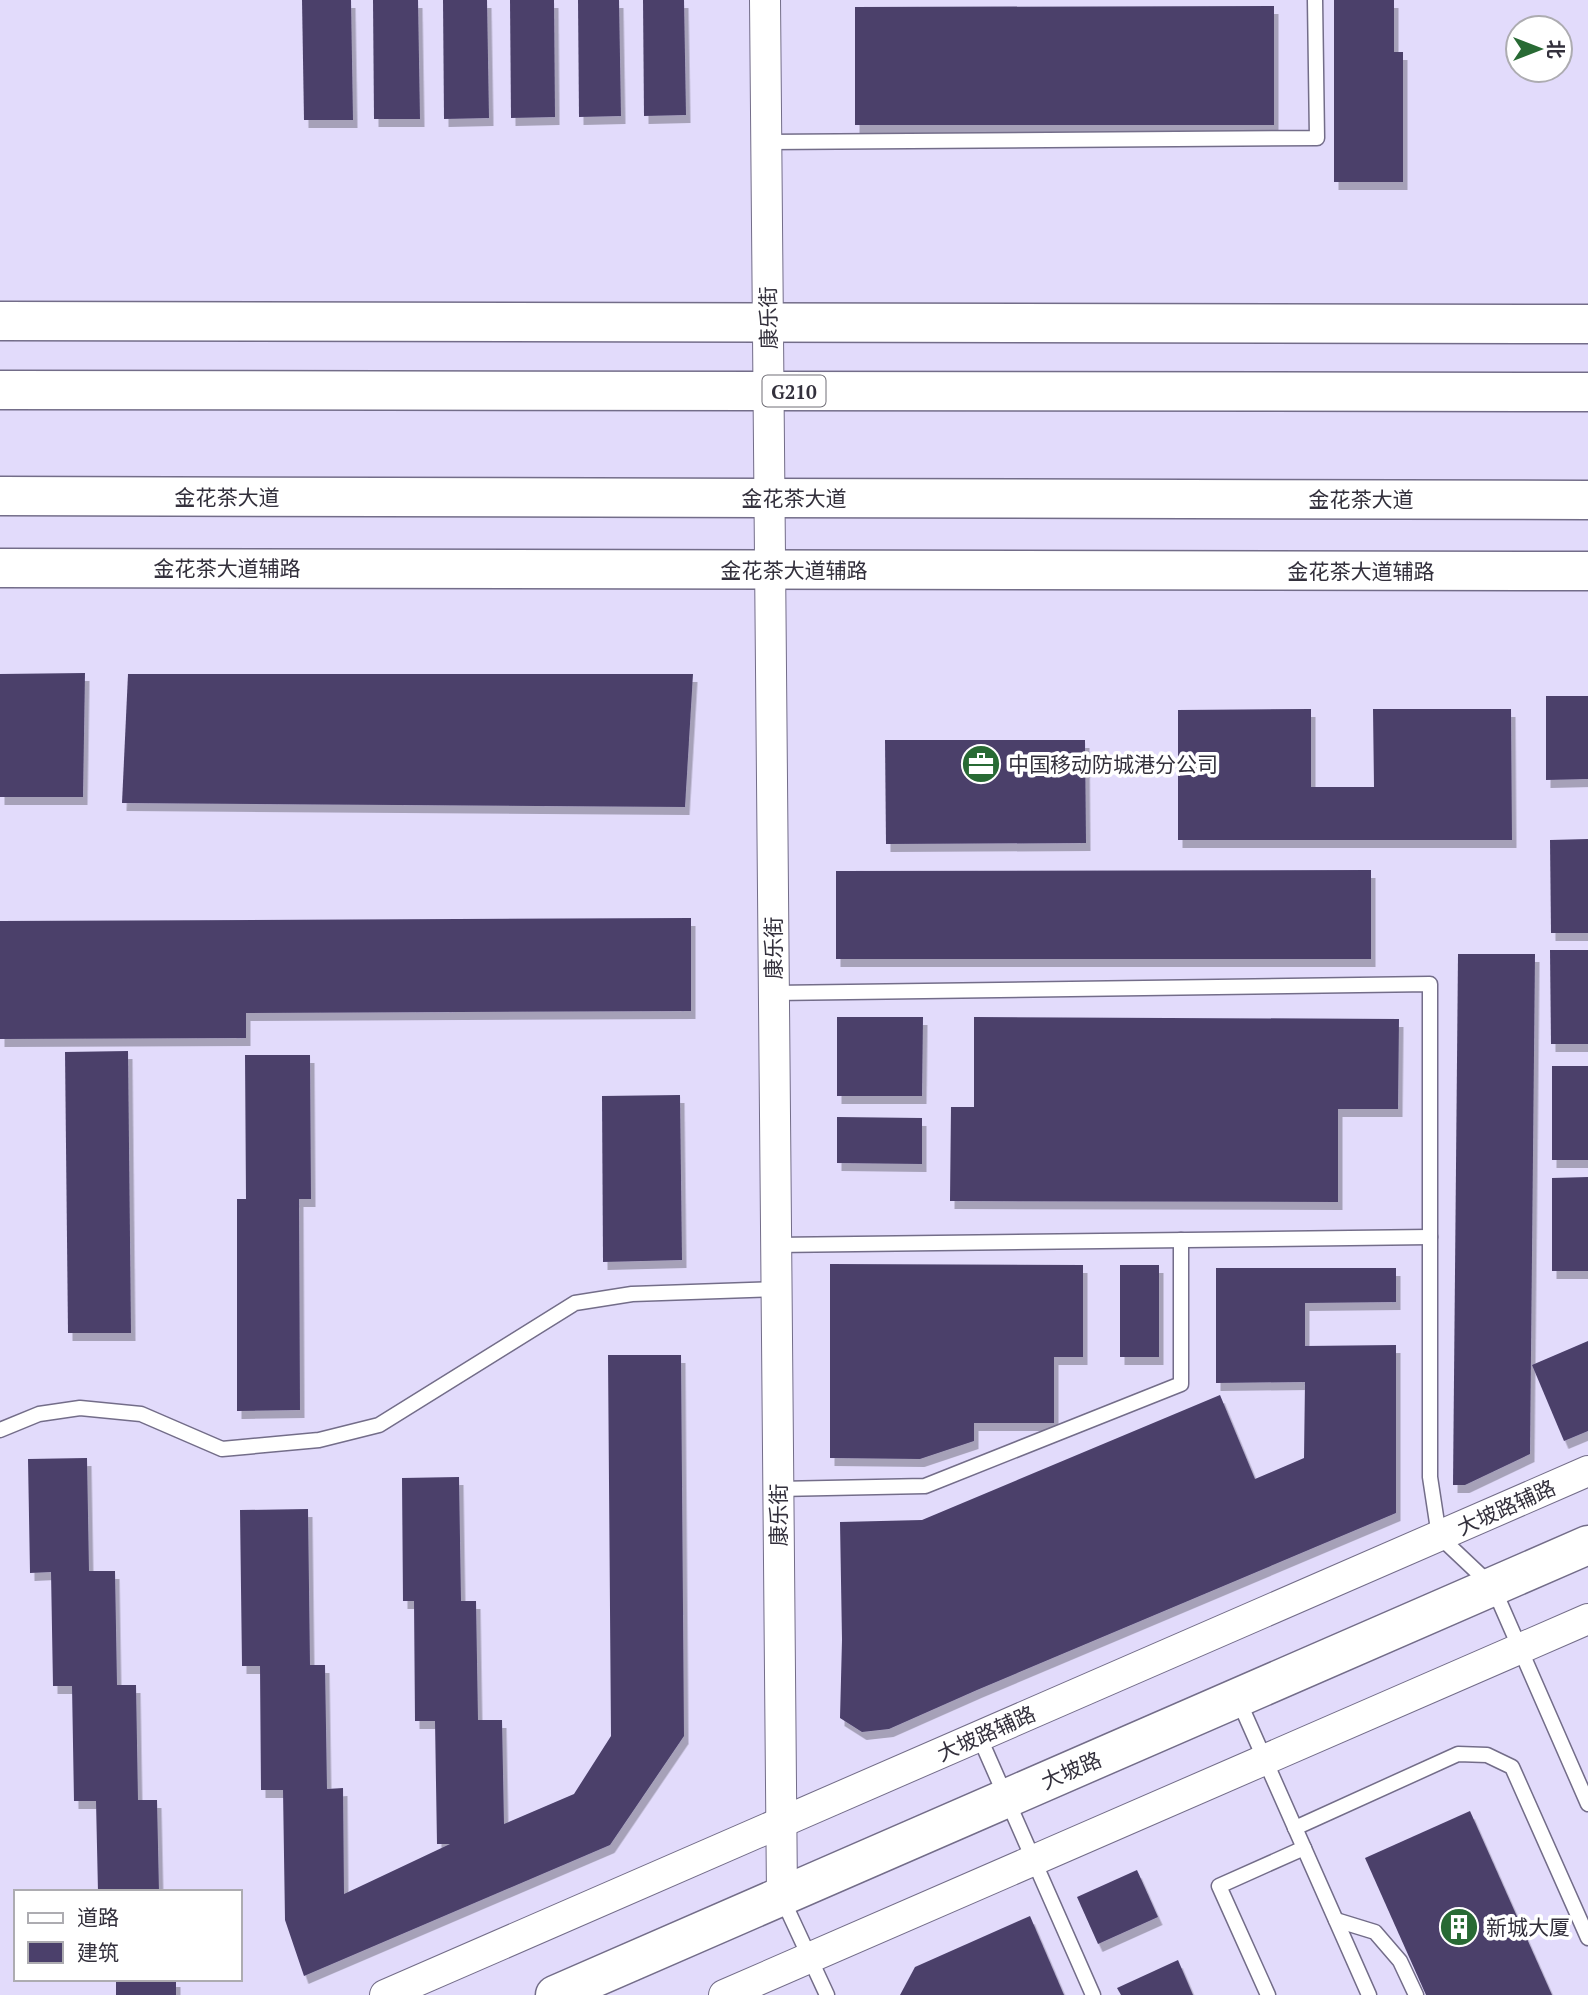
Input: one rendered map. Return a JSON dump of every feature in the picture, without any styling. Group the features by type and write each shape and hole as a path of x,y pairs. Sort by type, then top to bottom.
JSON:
{"main road":[{"path":"0,321 1588,324"},
{"name":"G210","path":"0,390 1588,392"},
{"name":"金花茶大道","path":"0,496 1588,500"},
{"name":"金花茶大道辅路","path":"0,568 1588,571"},
{"name":"大坡路","path":"555,1995 1588,1545"}],"street":[{"name":"康乐街","path":"765,0 782,1896"},
{"name":"大坡路辅路","path":"385,1995 1588,1471"},
{"path":"724,1995 1588,1619"}],"lane":[{"path":"766,142 1317,138 1315,0"},
{"path":"774,993 1430,984 1430,1477 1439,1536 1493,1587 1588,1804"},
{"path":"775,1245 1430,1237"},
{"path":"778,1489 925,1486 1181,1384 1181,1240"},
{"path":"0,1430 39,1414 80,1408 141,1414 222,1449 319,1440 379,1425 575,1303 632,1294 776,1289"},
{"path":"1237,1698 1369,1995"},
{"path":"979,1736 1093,1995"},
{"path":"1295,1828 1458,1754 1487,1755 1512,1767 1588,1938"},
{"path":"1268,1995 1219,1886 1304,1848"},
{"path":"782,1896 827,1995"},
{"path":"1336,1920 1375,1933 1400,1961 1416,1995"}],"building":[{"path":"302,0 351,0 353,120 304,120"},
{"path":"373,0 418,0 420,119 374,119"},
{"path":"443,0 487,0 489,118 444,119"},
{"path":"510,0 554,0 555,117 511,118"},
{"path":"578,0 619,0 621,116 579,117"},
{"path":"643,0 684,0 686,115 644,116"},
{"path":"1334,0 1394,0 1394,52 1403,52 1403,182 1334,182"},
{"path":"1274,6 1274,125 855,125 855,7"},
{"path":"85,673 83,797 0,797 0,674"},
{"path":"128,674 693,674 685,807 122,803"},
{"path":"1546,696 1588,696 1588,779 1546,780"},
{"path":"1311,709 1311,787 1374,787 1373,709 1511,709 1512,840 1178,840 1178,710"},
{"path":"885,740 1085,740 1086,843 886,844"},
{"path":"1588,839 1588,933 1551,933 1550,840"},
{"path":"1371,870 1371,959 836,959 836,871"},
{"path":"691,918 691,1011 246,1013 246,1038 0,1039 0,921"},
{"path":"1550,950 1588,950 1588,1044 1551,1044"},
{"path":"1458,954 1535,954 1530,1454 1465,1485 1453,1485"},
{"path":"837,1017 923,1017 922,1096 837,1096"},
{"path":"974,1017 1399,1019 1398,1109 1338,1109 1338,1202 950,1201 951,1107 974,1107"},
{"path":"128,1051 131,1333 68,1333 65,1052"},
{"path":"245,1055 310,1055 311,1199 299,1199 300,1410 237,1411 237,1199 246,1199"},
{"path":"1552,1066 1588,1066 1588,1160 1552,1160"},
{"path":"680,1095 682,1260 603,1262 602,1096"},
{"path":"837,1117 922,1118 922,1164 837,1163"},
{"path":"1588,1177 1588,1271 1552,1271 1552,1178"},
{"path":"830,1264 1083,1265 1083,1357 1054,1357 1054,1423 974,1423 974,1441 920,1459 830,1458"},
{"path":"1120,1265 1159,1265 1159,1357 1120,1357"},
{"path":"1216,1268 1396,1268 1396,1302 1305,1303 1305,1346 1396,1345 1396,1513 889,1729 862,1732 840,1718 840,1522 922,1520 1220,1395 1255,1479 1304,1458 1305,1382 1216,1383"},
{"path":"1588,1341 1588,1431 1564,1441 1532,1365"},
{"path":"608,1355 681,1355 684,1736 610,1845 304,1976 285,1920 283,1790 261,1790 260,1666 242,1666 240,1510 308,1509 310,1665 325,1665 327,1789 343,1788 344,1894 450,1844 437,1844 435,1721 415,1721 414,1601 403,1601 402,1478 459,1477 461,1601 476,1601 478,1720 502,1720 504,1824 574,1794 611,1736"},
{"path":"87,1458 89,1571 115,1571 117,1685 136,1685 138,1800 157,1800 159,1890 98,1890 96,1801 74,1801 72,1686 53,1686 51,1572 30,1573 28,1459"},
{"name":"新城大厦","path":"1470,1811 1552,1995 1426,1995 1365,1858"},
{"path":"1137,1870 1158,1917 1098,1944 1077,1897"},
{"path":"1030,1916 1064,1995 900,1995 915,1967"},
{"path":"1178,1960 1193,1995 1121,1995 1117,1988"},
{"path":"116,1981 176,1981 176,1995 116,1995"}],"place":[{"name":"中国移动防城港分公司","path":"981,764"},
{"name":"新城大厦","path":"1459,1927"}]}
